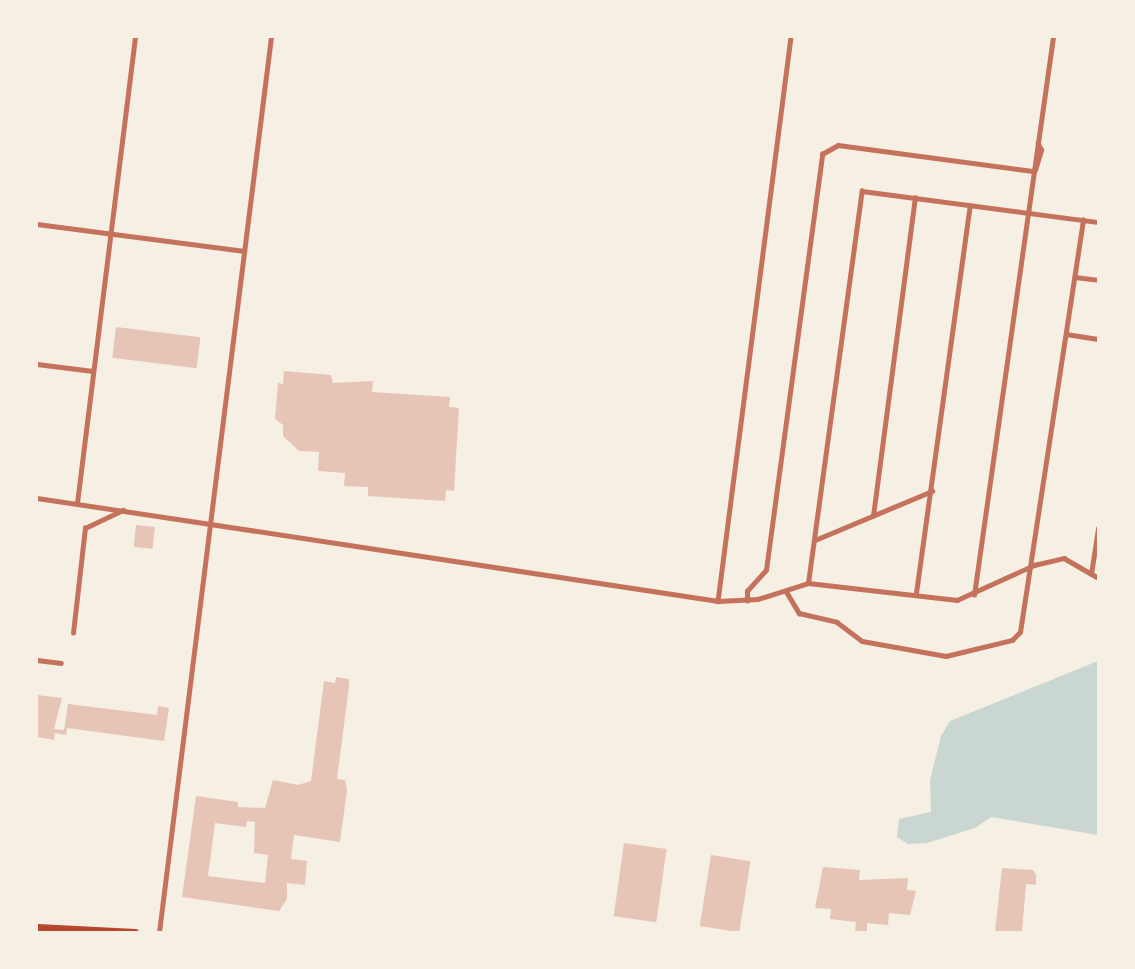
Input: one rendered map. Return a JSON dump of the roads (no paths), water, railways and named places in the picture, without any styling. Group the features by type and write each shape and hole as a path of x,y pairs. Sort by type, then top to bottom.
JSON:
{"main road":[{"path":"37,927 135,932"}],"street":[{"path":"77,503 135,37"},
{"path":"159,932 271,37"},
{"path":"718,601 791,37"},
{"path":"974,596 1027,213 1034,171 1041,150 1038,144 1053,37"},
{"path":"747,601 747,591 765,570 820,161 826,149 838,145 1034,171"},
{"path":"808,583 862,191 1098,222"},
{"path":"873,516 915,198"},
{"path":"916,593 970,205"},
{"path":"786,592 799,613 837,622 862,642 946,656 996,645 1020,632 1034,565 1083,220"},
{"path":"37,224 244,251"},
{"path":"1074,276 1098,280"},
{"path":"1066,334 1098,339"},
{"path":"37,364 93,371"},
{"path":"814,541 932,491"},
{"path":"37,498 124,509 718,601 747,601 786,592 808,583 916,593 957,600 974,596 1034,565 1064,558 1098,578"},
{"path":"73,633 85,528 124,509"},
{"path":"1091,574 1098,529"},
{"path":"37,660 61,663"}]}
